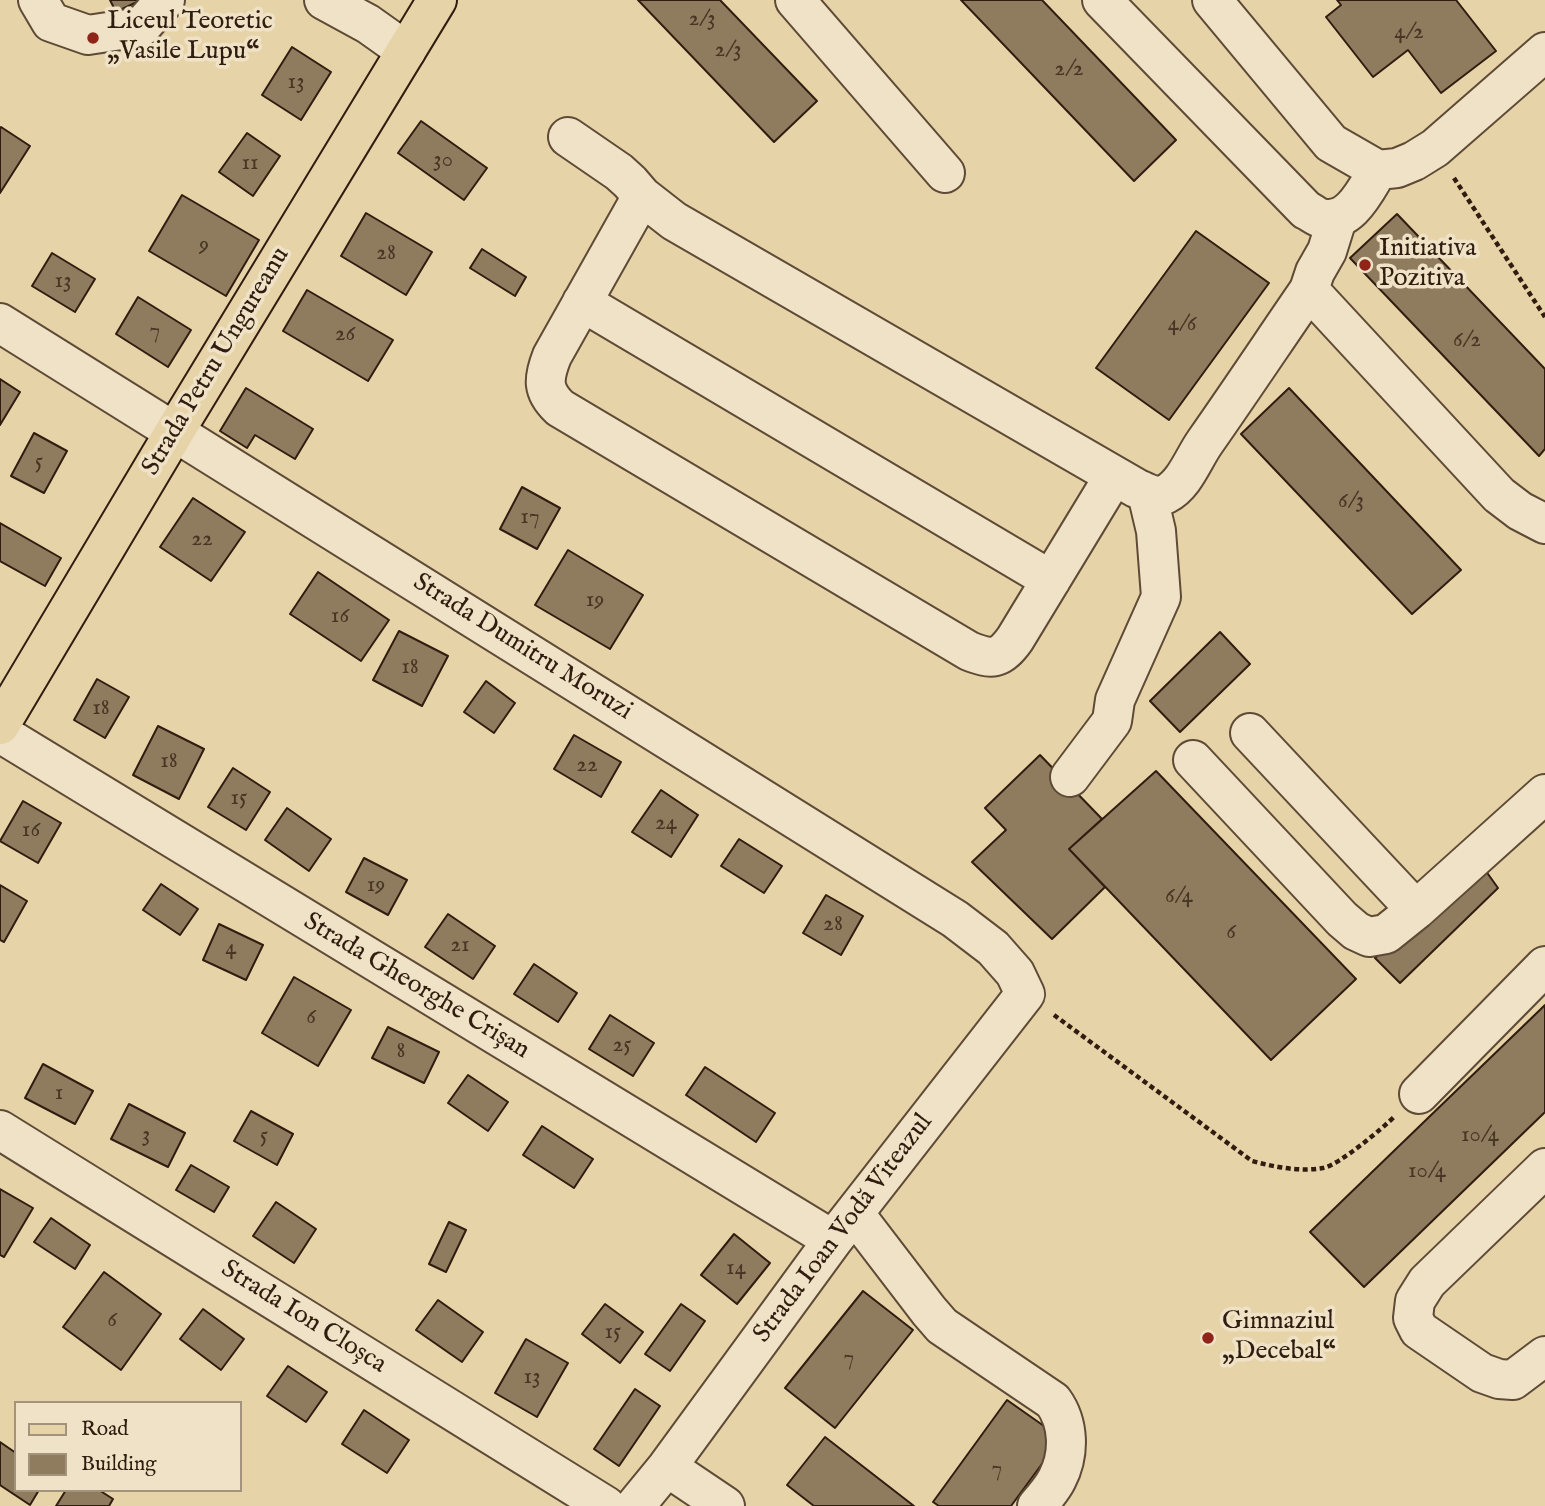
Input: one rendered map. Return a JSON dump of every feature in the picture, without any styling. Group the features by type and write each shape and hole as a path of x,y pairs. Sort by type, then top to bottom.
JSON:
{"main road":[{"name":"Strada Petru Ungureanu","path":"0,725 174,431 437,0"}],"street":[{"path":"38,0 51,22 88,35 141,27 165,0"},
{"path":"324,0 368,24 406,51"},
{"path":"795,0 945,173"},
{"path":"1102,0 1306,210 1321,218 1337,219 1346,215 1378,170"},
{"path":"1212,0 1331,143 1378,170 1397,168 1435,148 1545,52"},
{"path":"568,137 619,172 642,196 674,220 1131,485 1161,496 1182,481 1200,449 1309,290 1327,251 1337,219"},
{"path":"642,196 552,356 546,371 549,397 560,408 969,650 985,657 999,656 1006,652 1051,580 1131,485"},
{"path":"1309,290 1499,495 1520,512 1545,524"},
{"path":"582,302 1051,580"},
{"name":"Strada Dumitru Moruzi","path":"0,323 955,919 993,948 1015,973 1025,994"},
{"path":"1070,777 1112,721 1115,699 1161,597 1156,531 1131,485"},
{"name":"Strada Gheorghe Crișan","path":"0,733 843,1226"},
{"path":"1251,733 1416,910"},
{"path":"1192,760 1342,919 1356,931 1369,937 1386,934 1416,910 1545,794"},
{"path":"1419,1094 1545,966"},
{"name":"Strada Ioan Vodă Viteazul","path":"635,1506 667,1467 843,1226 1025,994"},
{"name":"Strada Ion Cloșca","path":"0,1130 606,1506"},
{"path":"1545,1168 1427,1282 1415,1301 1413,1318 1419,1330 1482,1373 1499,1379 1513,1380 1545,1356"},
{"path":"843,1226 942,1326 1052,1401 1061,1412 1065,1424 1065,1457 1057,1479 1037,1506"},
{"path":"667,1467 725,1506"}],"path":[{"path":"1435,148 1545,317"},
{"path":"1025,994 1252,1161 1283,1168 1326,1168 1371,1138 1419,1094"}],"building":[{"path":"110,0 141,0 116,12"},
{"path":"638,0 720,0 817,101 774,142"},
{"path":"961,0 1042,0 1176,140 1134,181"},
{"path":"1337,0 1456,0 1496,51 1441,93 1408,50 1373,77 1326,17 1341,5"},
{"path":"292,47 331,72 301,120 262,95"},
{"path":"421,121 487,168 464,200 398,153"},
{"path":"1,127 30,146 0,193 0,129"},
{"path":"247,133 280,156 253,196 219,172"},
{"path":"182,195 259,240 226,296 149,251"},
{"path":"366,213 432,252 406,295 341,256"},
{"path":"1397,214 1545,369 1545,449 1539,456 1350,258"},
{"path":"1196,231 1269,283 1169,420 1096,368"},
{"path":"482,249 526,277 515,296 470,268"},
{"path":"52,253 95,279 75,312 32,286"},
{"path":"307,290 393,340 368,381 283,331"},
{"path":"138,297 191,330 168,367 116,334"},
{"path":"0,379 20,392 0,425"},
{"path":"246,388 313,429 295,459 255,435 247,448 220,431"},
{"path":"1289,388 1461,570 1412,614 1241,434"},
{"path":"34,433 67,451 44,493 11,476"},
{"path":"522,487 560,508 537,549 500,529"},
{"path":"193,498 245,532 211,581 160,547"},
{"path":"0,523 61,558 45,586 0,561"},
{"path":"568,550 643,595 610,649 535,605"},
{"path":"318,572 389,620 361,661 290,614"},
{"path":"399,631 448,656 422,706 373,680"},
{"path":"1220,632 1250,664 1180,732 1150,701"},
{"path":"97,679 129,697 105,738 74,720"},
{"path":"486,681 515,703 494,733 464,712"},
{"path":"158,726 204,749 179,799 133,775"},
{"path":"574,735 621,762 601,797 554,769"},
{"path":"1040,755 1102,819 1069,849 1105,887 1052,939 972,862 1006,830 985,808"},
{"path":"233,768 270,792 246,830 208,807"},
{"path":"1156,771 1356,979 1271,1060 1069,849"},
{"path":"661,790 698,815 671,857 632,832"},
{"path":"23,801 61,823 38,863 0,841"},
{"path":"287,808 331,839 309,871 265,840"},
{"path":"739,839 782,866 764,893 721,866"},
{"path":"364,858 407,880 388,915 346,892"},
{"path":"1478,860 1498,888 1400,983 1375,958"},
{"path":"161,884 198,909 180,935 143,910"},
{"path":"0,885 27,901 4,942 0,940"},
{"path":"826,895 863,916 841,955 803,933"},
{"path":"448,914 495,946 473,979 425,947"},
{"path":"219,924 263,945 246,980 203,960"},
{"path":"534,964 577,993 558,1022 514,994"},
{"path":"294,977 351,1010 318,1066 262,1033"},
{"path":"1545,1005 1545,1112 1364,1287 1310,1232"},
{"path":"610,1015 654,1043 633,1076 589,1049"},
{"path":"388,1027 439,1052 424,1083 372,1058"},
{"path":"43,1064 93,1091 75,1124 25,1098"},
{"path":"705,1067 775,1113 756,1142 686,1095"},
{"path":"468,1075 508,1102 488,1131 448,1103"},
{"path":"129,1104 185,1133 168,1167 111,1139"},
{"path":"251,1111 293,1134 277,1165 234,1141"},
{"path":"542,1126 593,1159 574,1188 523,1155"},
{"path":"191,1165 229,1187 214,1212 176,1190"},
{"path":"0,1189 33,1208 4,1257 0,1255"},
{"path":"276,1202 316,1229 294,1263 253,1236"},
{"path":"51,1218 90,1245 75,1269 34,1242"},
{"path":"449,1222 466,1230 446,1272 429,1264"},
{"path":"734,1234 770,1263 737,1304 701,1275"},
{"path":"104,1272 161,1314 121,1370 63,1327"},
{"path":"863,1291 913,1330 835,1428 785,1388"},
{"path":"438,1300 483,1332 462,1362 416,1330"},
{"path":"605,1304 643,1332 620,1363 582,1334"},
{"path":"681,1304 705,1321 670,1371 645,1354"},
{"path":"203,1309 244,1339 221,1370 180,1339"},
{"path":"526,1339 568,1363 537,1417 495,1393"},
{"path":"288,1366 327,1392 306,1422 267,1396"},
{"path":"635,1389 660,1406 619,1466 594,1449"},
{"path":"1007,1400 1061,1438 1011,1506 939,1506 933,1502"},
{"path":"364,1410 409,1440 387,1473 342,1444"},
{"path":"825,1437 914,1506 814,1506 787,1485"},
{"path":"0,1442 14,1452 14,1492 38,1492 30,1505 0,1485"},
{"path":"65,1492 102,1492 113,1499 109,1506 56,1506"}],"place":[{"name":"Liceul Teoretic „Vasile Lupu“","path":"93,38"},
{"name":"Initiativa Pozitiva","path":"1365,265"},
{"name":"Gimnaziul „Decebal“","path":"1208,1338"}]}
